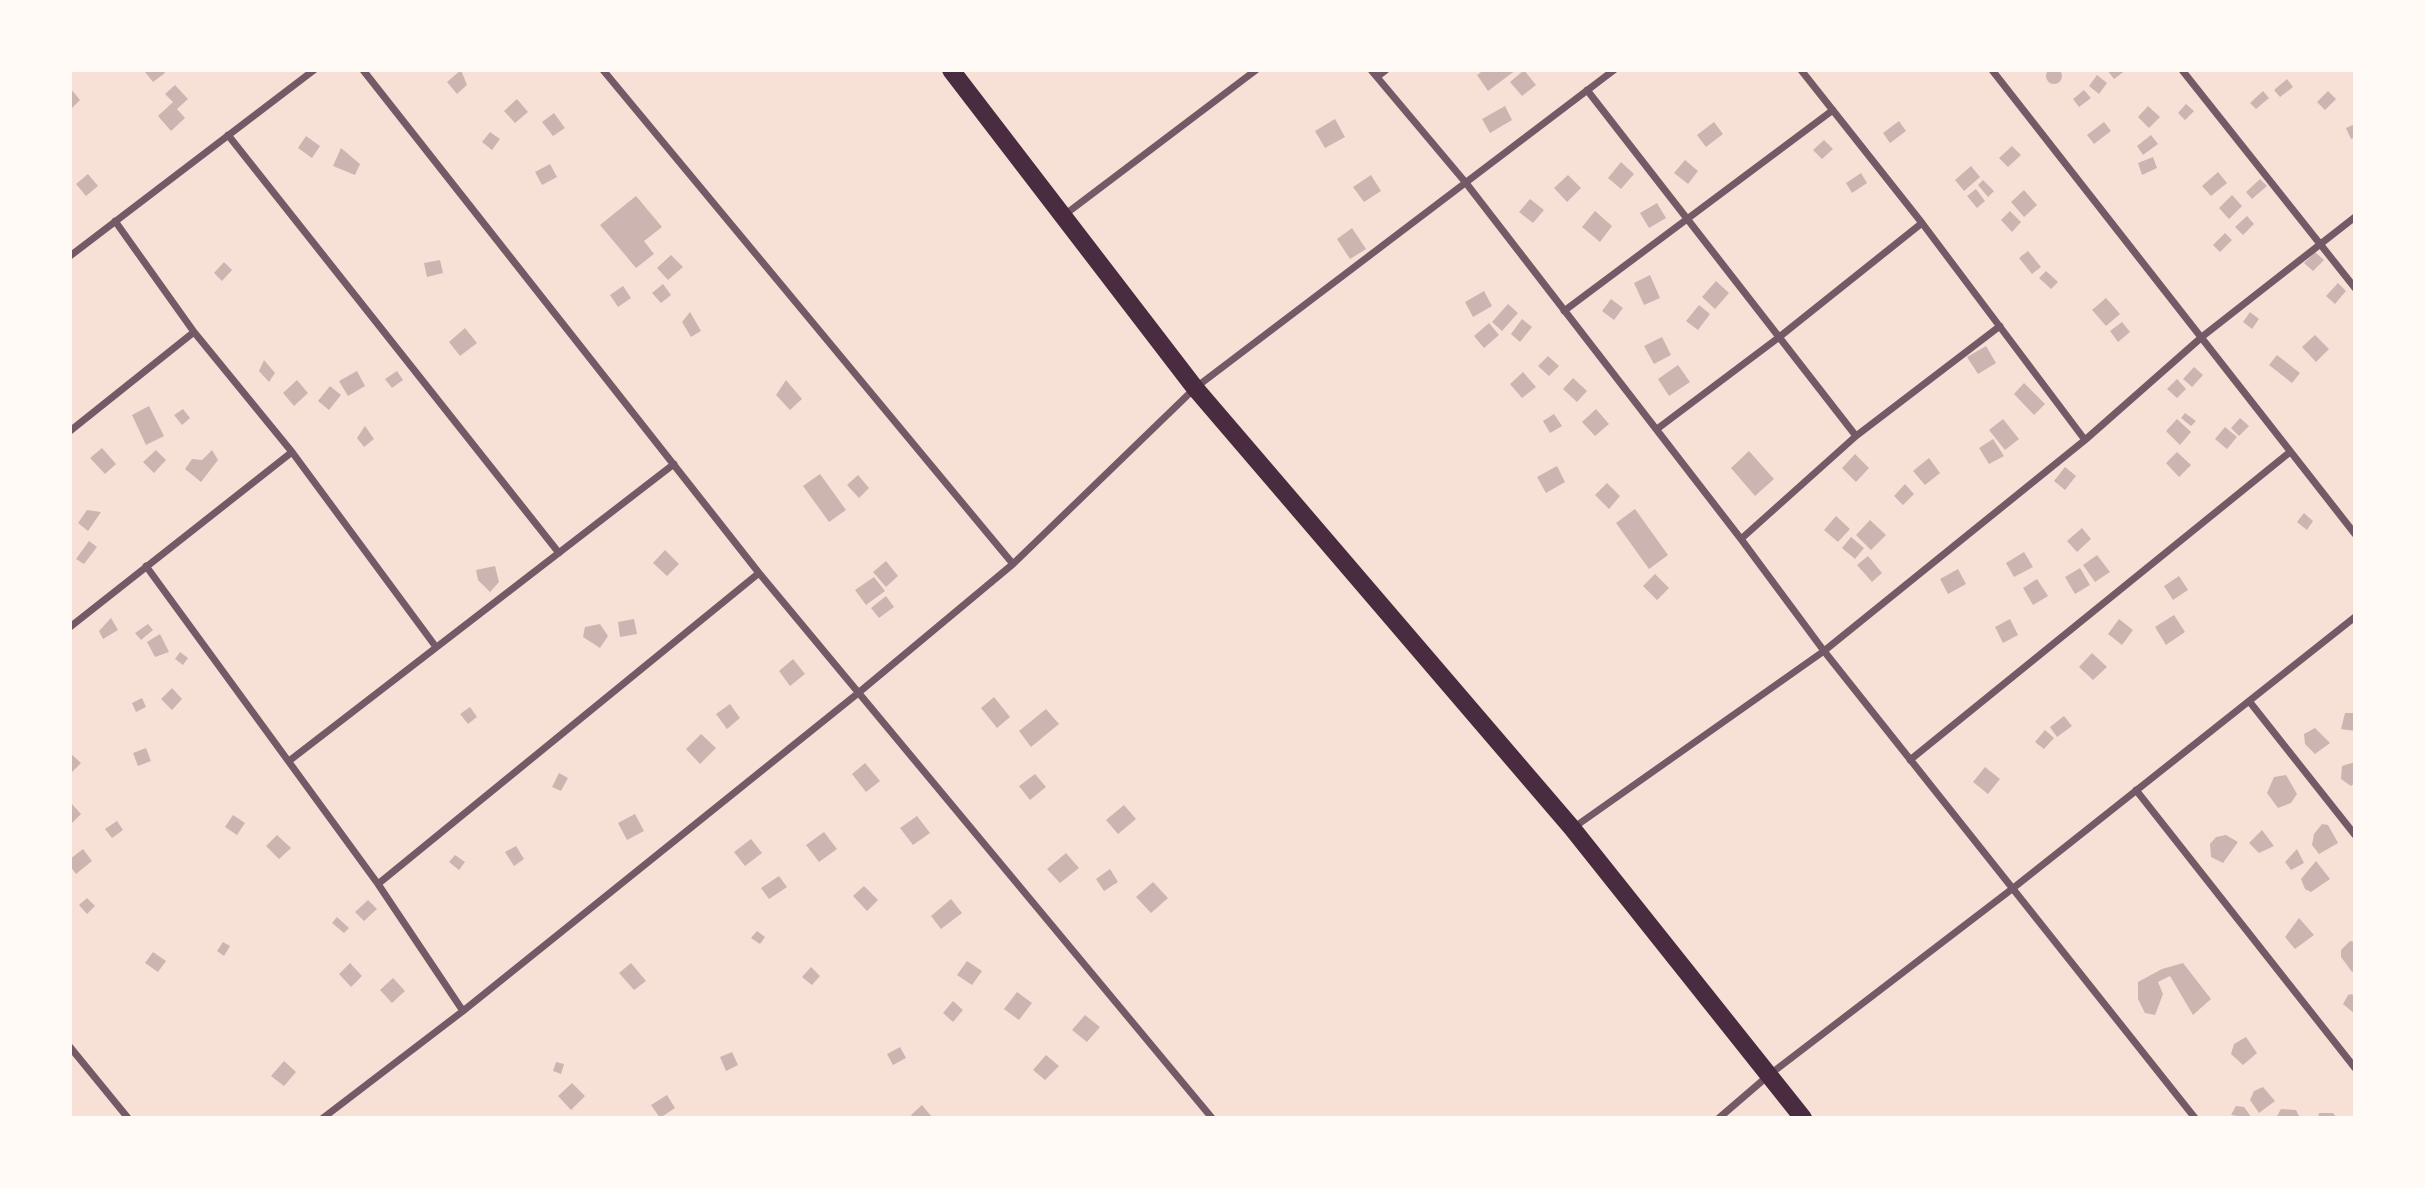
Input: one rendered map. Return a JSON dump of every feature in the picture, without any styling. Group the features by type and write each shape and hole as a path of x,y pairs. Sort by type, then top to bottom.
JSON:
{"main road":[{"path":"951,70 1195,388 1572,828 1803,1118"}],"street":[{"path":"70,256 314,70"},
{"path":"363,70 759,573 1212,1118"},
{"path":"603,70 1013,564"},
{"path":"1062,216 1256,70"},
{"path":"1371,70 1465,183 1657,429 1824,651 2195,1118"},
{"path":"1377,77 1386,70"},
{"path":"323,1118 463,1011 858,694 1013,564 1195,388 1614,70"},
{"path":"1801,70 1922,223 2085,440"},
{"path":"1992,70 2203,336 2355,534"},
{"path":"2182,70 2355,288"},
{"path":"1587,90 1857,436"},
{"path":"1564,311 1833,110"},
{"path":"228,135 559,553"},
{"path":"1572,828 1824,651 2085,440 2203,336 2355,217"},
{"path":"116,221 194,332 292,452 436,648"},
{"path":"1657,429 1778,338 1922,223"},
{"path":"1741,539 1857,436 2000,326"},
{"path":"70,431 194,332"},
{"path":"70,627 292,452"},
{"path":"1910,760 2290,452"},
{"path":"289,761 674,464"},
{"path":"146,566 378,884 463,1011"},
{"path":"378,884 759,573"},
{"path":"1719,1118 1769,1075 2012,889 2355,617"},
{"path":"2249,701 2355,835"},
{"path":"2136,790 2355,1068"},
{"path":"70,1047 128,1118"}],"building":[{"path":"2054,68 2062,76 2054,84 2046,76"},
{"path":"163,70 165,73 153,82 145,72"},
{"path":"461,70 467,85 457,94 447,82"},
{"path":"1484,70 1516,70 1488,91 1477,75"},
{"path":"1524,70 1536,85 1522,96 1510,82"},
{"path":"2107,70 2126,70 2114,79"},
{"path":"2097,75 2107,83 2099,94 2089,86"},
{"path":"2287,79 2293,87 2280,97 2274,90"},
{"path":"175,85 188,99 177,109 185,118 171,131 158,116 173,102 165,94"},
{"path":"70,88 80,100 70,110"},
{"path":"2084,90 2091,98 2079,107 2073,99"},
{"path":"2263,91 2269,98 2256,109 2250,103"},
{"path":"2328,91 2336,99 2325,110 2317,102"},
{"path":"517,99 528,112 515,123 504,111"},
{"path":"2186,104 2194,111 2185,120 2178,113"},
{"path":"1505,106 1512,120 1490,133 1482,119"},
{"path":"2148,106 2160,117 2149,128 2138,117"},
{"path":"554,113 565,128 553,136 542,122"},
{"path":"1335,119 1345,137 1325,148 1315,131"},
{"path":"1899,121 1906,131 1890,143 1883,133"},
{"path":"1714,122 1723,134 1706,147 1697,135"},
{"path":"2104,122 2111,131 2094,144 2087,135"},
{"path":"2355,124 2355,137 2351,139 2346,128"},
{"path":"490,132 500,139 492,150 482,142"},
{"path":"2151,135 2158,144 2143,155 2137,146"},
{"path":"306,136 320,146 312,158 298,148"},
{"path":"1824,140 1833,149 1822,159 1813,150"},
{"path":"2012,146 2021,155 2008,167 1999,158"},
{"path":"341,148 360,164 355,175 333,166"},
{"path":"2153,157 2157,168 2142,175 2138,163"},
{"path":"1685,160 1698,171 1688,184 1674,173"},
{"path":"1621,162 1634,174 1621,189 1608,178"},
{"path":"550,164 557,177 542,185 535,172"},
{"path":"1971,166 1980,177 1964,191 1955,180"},
{"path":"2218,172 2227,183 2211,196 2202,186"},
{"path":"1861,173 1867,183 1852,193 1846,183"},
{"path":"88,174 98,186 86,196 76,184"},
{"path":"1371,175 1381,191 1364,202 1353,187"},
{"path":"1568,175 1581,188 1567,202 1554,188"},
{"path":"2260,179 2267,186 2252,199 2246,192"},
{"path":"1983,180 1994,191 1988,197 1978,185"},
{"path":"1976,189 1985,201 1977,208 1967,196"},
{"path":"2024,190 2037,205 2024,217 2011,202"},
{"path":"2232,195 2242,206 2229,219 2219,208"},
{"path":"636,196 662,227 644,241 654,254 636,268 600,225"},
{"path":"1530,199 1544,210 1533,223 1519,212"},
{"path":"1657,203 1666,218 1649,228 1640,213"},
{"path":"1595,211 1612,226 1600,242 1582,227"},
{"path":"2010,211 2021,222 2012,232 2001,220"},
{"path":"2247,216 2254,224 2243,235 2235,227"},
{"path":"1352,228 1366,249 1350,259 1337,239"},
{"path":"2225,233 2232,240 2220,252 2213,245"},
{"path":"2028,251 2041,267 2032,274 2019,258"},
{"path":"2315,252 2324,260 2313,271 2304,263"},
{"path":"671,255 683,267 668,280 657,268"},
{"path":"440,260 443,273 427,277 424,263"},
{"path":"224,262 232,270 222,281 214,273"},
{"path":"2046,271 2058,282 2051,289 2039,278"},
{"path":"1650,275 1660,298 1644,305 1634,283"},
{"path":"1716,281 1729,293 1715,309 1702,297"},
{"path":"2338,283 2346,291 2335,304 2326,296"},
{"path":"663,284 671,295 661,303 652,293"},
{"path":"623,286 631,298 618,307 610,295"},
{"path":"1484,291 1492,306 1473,317 1465,302"},
{"path":"2106,298 2120,314 2106,326 2092,310"},
{"path":"1611,299 1623,308 1614,320 1602,311"},
{"path":"1508,304 1518,313 1502,331 1492,322"},
{"path":"1699,305 1710,314 1698,330 1686,321"},
{"path":"690,312 701,331 691,337 682,322"},
{"path":"2250,312 2259,319 2252,329 2243,322"},
{"path":"1522,319 1532,327 1520,342 1511,334"},
{"path":"2122,322 2130,332 2118,342 2110,331"},
{"path":"1489,323 1499,335 1484,348 1474,336"},
{"path":"465,328 477,343 460,356 449,342"},
{"path":"2315,335 2329,349 2316,362 2302,347"},
{"path":"1662,337 1671,355 1654,364 1644,346"},
{"path":"1986,346 1996,363 1978,374 1967,357"},
{"path":"2277,355 2300,373 2292,383 2269,365"},
{"path":"1548,356 1559,366 1549,376 1538,366"},
{"path":"264,360 275,373 269,382 259,371"},
{"path":"1678,365 1690,382 1669,396 1658,379"},
{"path":"2194,367 2203,375 2192,387 2183,379"},
{"path":"357,371 365,386 348,396 339,381"},
{"path":"397,371 403,380 392,388 385,379"},
{"path":"1523,372 1536,387 1522,398 1510,384"},
{"path":"1573,378 1587,391 1577,402 1563,389"},
{"path":"2177,379 2186,389 2177,398 2167,389"},
{"path":"297,380 308,393 294,406 283,393"},
{"path":"786,380 802,399 790,410 776,395"},
{"path":"2024,383 2045,404 2034,415 2014,394"},
{"path":"330,386 341,395 329,410 318,401"},
{"path":"149,406 164,436 146,445 132,415"},
{"path":"183,409 190,418 182,425 174,415"},
{"path":"1596,409 1609,424 1595,436 1582,422"},
{"path":"2185,413 2196,421 2191,426 2181,418"},
{"path":"1554,414 1562,426 1550,433 1543,421"},
{"path":"2240,418 2249,426 2239,436 2231,428"},
{"path":"2003,419 2019,439 2005,450 1989,430"},
{"path":"2177,419 2191,432 2180,445 2166,431"},
{"path":"365,426 374,439 364,447 357,438"},
{"path":"2225,427 2237,437 2227,449 2215,439"},
{"path":"1993,439 2004,456 1989,464 1979,448"},
{"path":"102,448 116,464 105,474 90,458"},
{"path":"156,450 166,460 154,473 143,462"},
{"path":"212,450 218,460 201,482 185,469 192,459 202,460"},
{"path":"1749,451 1774,479 1755,496 1731,468"},
{"path":"2177,452 2191,465 2179,477 2166,463"},
{"path":"1855,454 1869,468 1856,482 1842,468"},
{"path":"1929,458 1940,473 1925,485 1913,471"},
{"path":"1557,466 1565,482 1546,493 1537,477"},
{"path":"2065,467 2076,476 2065,490 2054,481"},
{"path":"820,474 846,510 829,522 803,486"},
{"path":"858,475 869,488 859,498 847,485"},
{"path":"1607,483 1620,496 1609,509 1595,495"},
{"path":"1905,484 1914,494 1903,505 1894,496"},
{"path":"1635,509 1668,555 1649,569 1616,523"},
{"path":"87,510 101,512 88,531 78,523"},
{"path":"2304,513 2313,521 2307,530 2297,522"},
{"path":"1836,516 1850,529 1838,542 1824,530"},
{"path":"1870,520 1886,535 1871,550 1856,535"},
{"path":"2082,528 2091,539 2077,552 2067,541"},
{"path":"1851,537 1864,548 1855,559 1842,548"},
{"path":"89,541 97,547 84,564 76,559"},
{"path":"665,550 679,564 667,576 653,563"},
{"path":"2024,552 2033,567 2014,577 2006,563"},
{"path":"2097,555 2110,572 2095,582 2083,565"},
{"path":"1868,556 1882,573 1872,582 1857,565"},
{"path":"886,561 898,576 886,587 873,572"},
{"path":"495,566 499,582 490,592 478,580 476,570"},
{"path":"2080,568 2090,585 2075,594 2065,577"},
{"path":"1958,569 1966,584 1948,594 1940,579"},
{"path":"1655,574 1669,588 1657,600 1643,586"},
{"path":"2179,576 2188,590 2173,600 2164,586"},
{"path":"874,577 885,591 866,605 855,590"},
{"path":"2037,579 2048,596 2033,605 2023,588"},
{"path":"886,596 894,607 879,618 871,608"},
{"path":"2174,615 2185,632 2166,645 2155,627"},
{"path":"111,618 118,630 103,639 99,631"},
{"path":"634,619 637,634 620,637 618,622"},
{"path":"2010,619 2018,635 2003,643 1995,627"},
{"path":"2119,619 2133,630 2122,645 2108,634"},
{"path":"148,624 153,630 141,640 135,633"},
{"path":"600,624 608,636 600,648 583,637 585,627"},
{"path":"160,634 169,652 155,657 147,642"},
{"path":"180,652 188,658 183,665 175,659"},
{"path":"2092,653 2107,667 2093,680 2079,667"},
{"path":"793,659 805,674 790,686 779,671"},
{"path":"172,688 182,699 172,710 161,699"},
{"path":"994,697 1010,717 997,728 981,708"},
{"path":"142,698 146,707 136,712 132,703"},
{"path":"730,704 740,718 727,729 716,714"},
{"path":"470,707 477,717 468,724 460,714"},
{"path":"1046,709 1059,724 1031,747 1019,731"},
{"path":"2345,713 2355,713 2355,731 2341,729"},
{"path":"2064,716 2072,726 2057,737 2050,727"},
{"path":"2315,728 2330,743 2315,754 2305,744 2304,734"},
{"path":"2045,730 2054,738 2044,749 2035,742"},
{"path":"701,734 716,748 700,764 686,749"},
{"path":"146,748 151,761 138,766 133,753"},
{"path":"70,753 81,763 70,774"},
{"path":"2355,762 2355,783 2351,786 2341,779 2342,766"},
{"path":"865,763 880,781 866,792 852,774"},
{"path":"1985,767 2000,779 1988,794 1973,782"},
{"path":"559,773 568,778 561,791 552,787"},
{"path":"1035,774 1046,787 1030,800 1019,786"},
{"path":"2286,775 2297,794 2291,803 2278,808 2267,793 2274,777"},
{"path":"70,802 81,814 72,823 70,821"},
{"path":"1124,805 1136,819 1118,834 1106,820"},
{"path":"635,814 644,831 627,840 618,823"},
{"path":"233,815 245,823 237,835 225,827"},
{"path":"917,816 930,833 913,845 900,828"},
{"path":"117,821 123,830 112,838 105,829"},
{"path":"2322,824 2328,825 2338,843 2319,854 2312,845 2314,834"},
{"path":"2262,830 2274,846 2259,853 2249,843"},
{"path":"824,832 837,849 819,862 806,845"},
{"path":"277,835 291,848 279,859 266,846"},
{"path":"2226,835 2238,842 2223,863 2211,857 2210,844 2216,837"},
{"path":"751,839 762,853 745,866 734,852"},
{"path":"516,846 524,859 514,866 505,852"},
{"path":"83,849 92,861 76,874 70,866 70,859"},
{"path":"2297,849 2304,863 2291,870 2285,862"},
{"path":"1066,853 1079,868 1060,883 1047,869"},
{"path":"455,855 465,862 459,870 449,862"},
{"path":"2316,861 2330,879 2311,892 2305,889 2301,879"},
{"path":"1110,869 1118,882 1104,891 1096,879"},
{"path":"779,876 787,887 769,899 761,888"},
{"path":"1153,882 1168,898 1151,913 1136,897"},
{"path":"864,886 878,900 867,911 853,896"},
{"path":"87,898 95,906 87,914 79,905"},
{"path":"951,899 962,913 941,929 931,916"},
{"path":"368,900 377,909 364,921 355,912"},
{"path":"337,917 349,928 344,933 332,923"},
{"path":"2299,918 2314,935 2295,949 2285,937"},
{"path":"757,931 765,937 760,944 751,938"},
{"path":"2350,941 2355,942 2355,970 2352,972 2341,957 2341,950"},
{"path":"223,942 230,946 224,956 217,951"},
{"path":"153,952 166,961 158,972 145,963"},
{"path":"967,961 982,971 972,985 957,975"},
{"path":"350,963 362,976 351,987 339,974"},
{"path":"631,963 646,981 634,990 619,973"},
{"path":"2183,963 2211,999 2193,1015 2170,976 2158,982 2163,994 2155,1015 2145,1013 2138,999 2138,982 2162,969"},
{"path":"811,967 820,976 812,985 802,977"},
{"path":"393,978 405,991 392,1003 380,990"},
{"path":"1017,992 1032,1003 1019,1020 1004,1009"},
{"path":"2348,995 2355,997 2355,1014 2343,1004"},
{"path":"953,1001 963,1010 953,1022 943,1013"},
{"path":"1085,1015 1100,1027 1087,1042 1072,1030"},
{"path":"2246,1037 2257,1053 2243,1065 2231,1054 2234,1044"},
{"path":"900,1047 906,1058 893,1065 887,1054"},
{"path":"732,1052 738,1065 726,1071 720,1057"},
{"path":"1046,1055 1059,1066 1045,1080 1033,1070"},
{"path":"284,1061 296,1072 284,1086 271,1076"},
{"path":"556,1062 564,1064 561,1074 553,1071"},
{"path":"572,1083 585,1096 571,1110 558,1096"},
{"path":"2263,1087 2275,1101 2259,1113 2250,1100 2254,1091"},
{"path":"667,1095 675,1108 660,1118 651,1105"},
{"path":"922,1105 931,1118 914,1118 911,1115"},
{"path":"2236,1106 2244,1107 2252,1118 2231,1115"},
{"path":"2281,1109 2296,1110 2300,1118 2276,1118"},
{"path":"2319,1113 2333,1113 2337,1118 2318,1118"}]}
